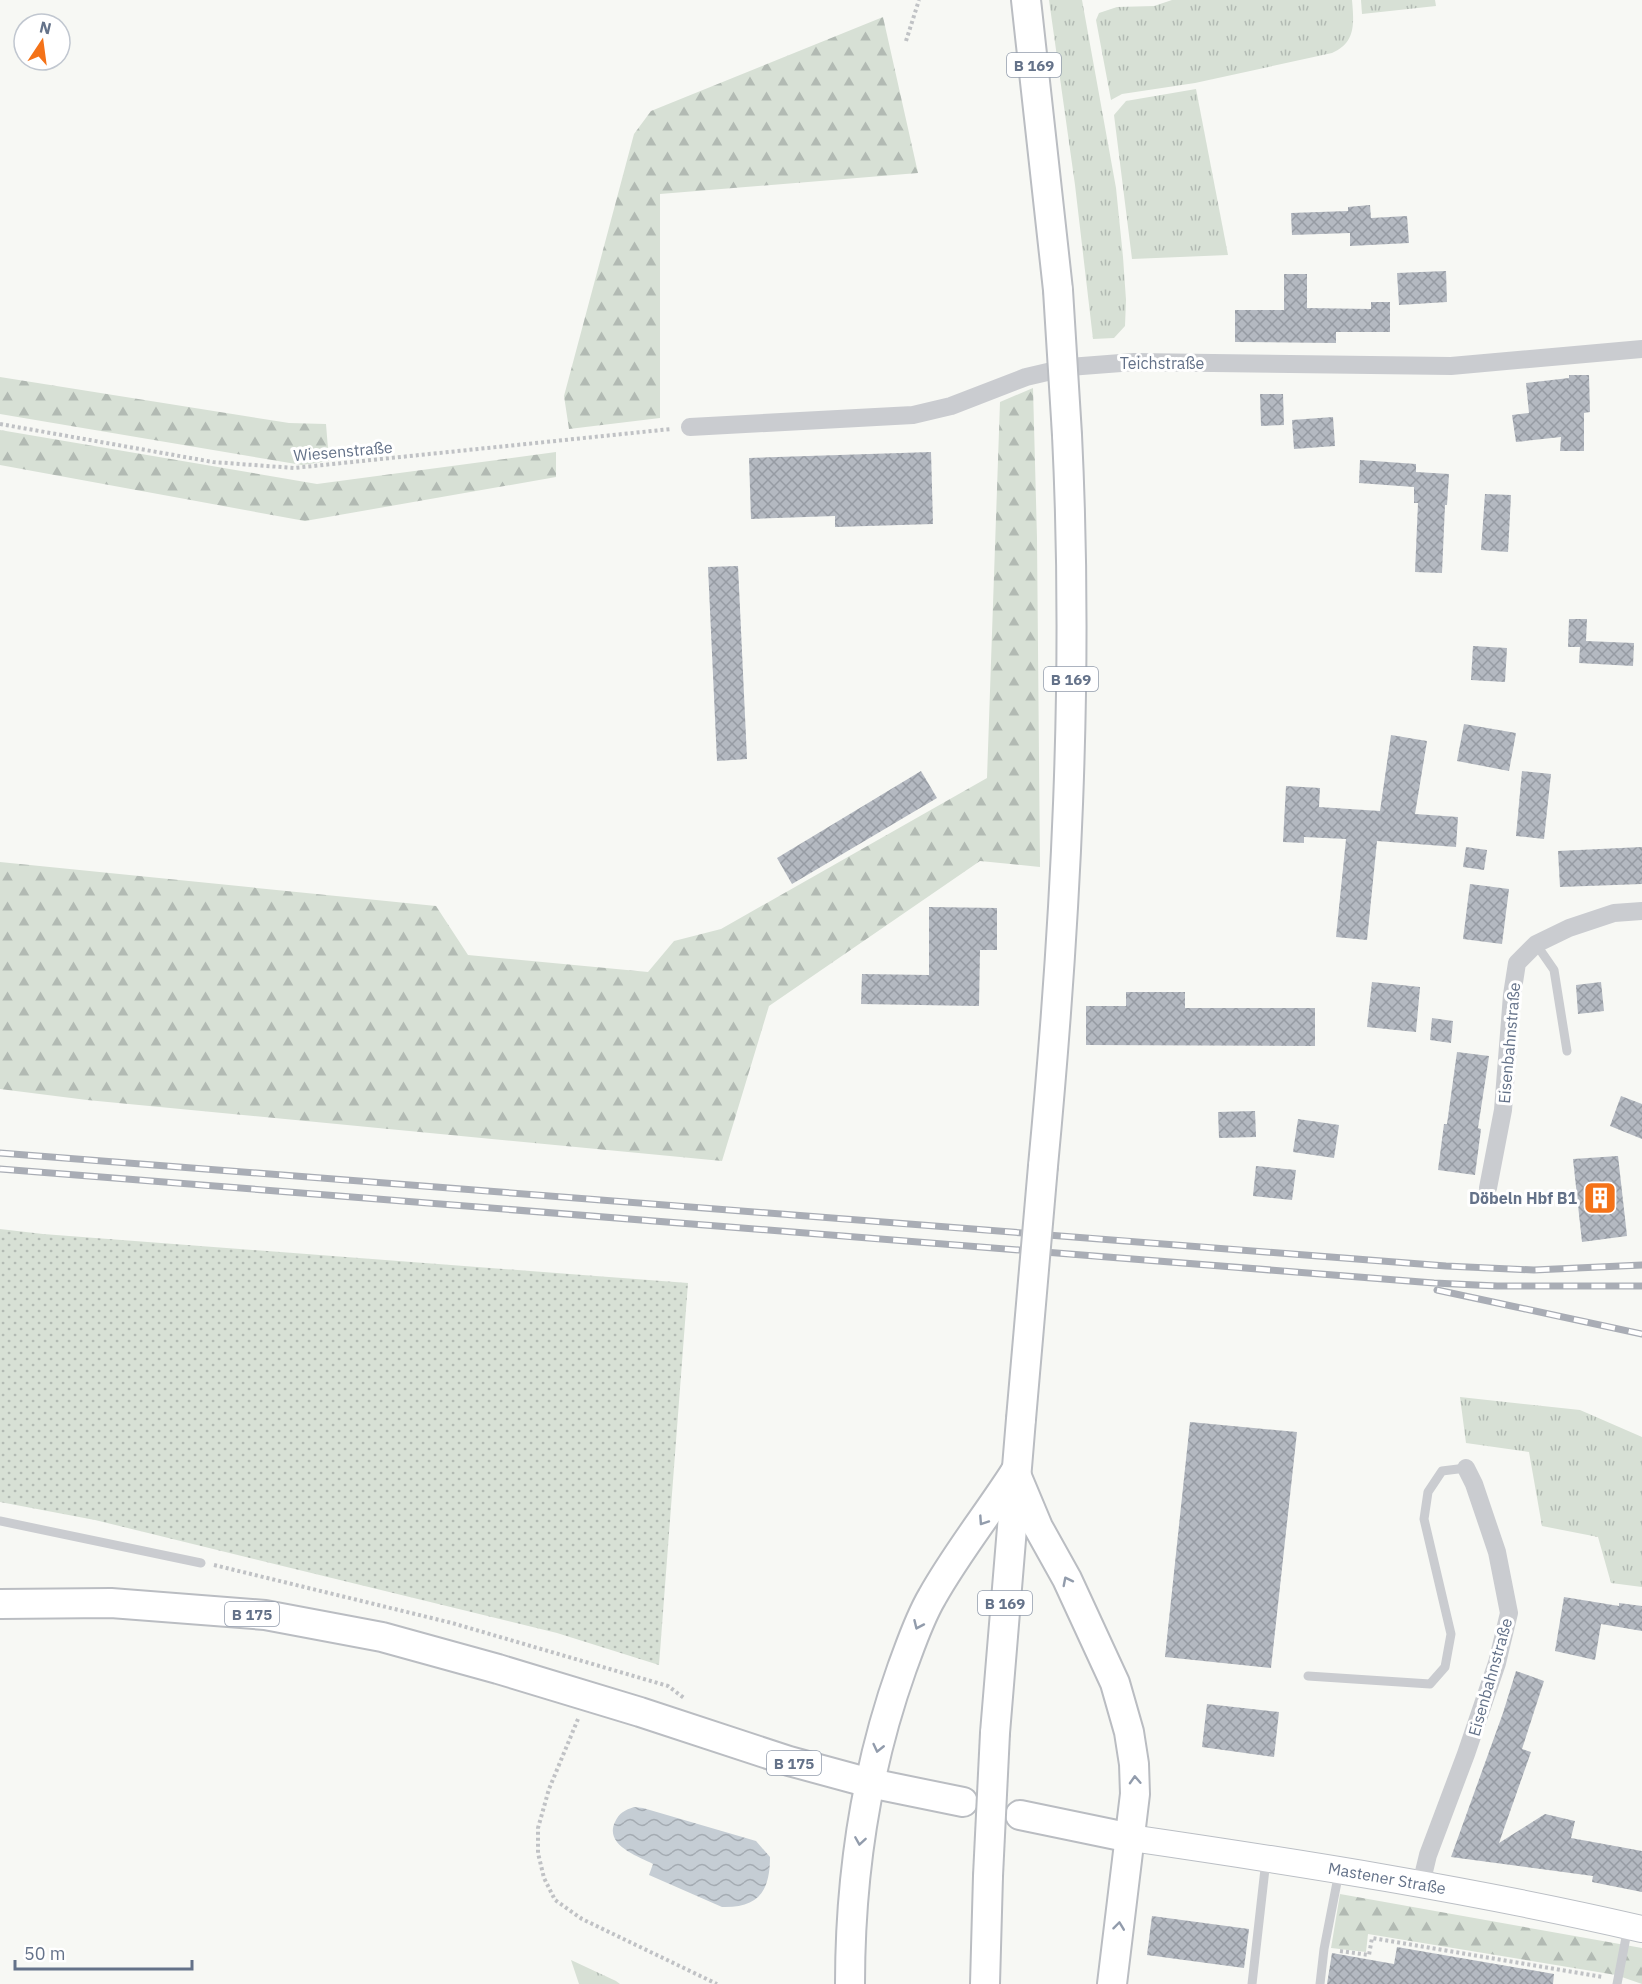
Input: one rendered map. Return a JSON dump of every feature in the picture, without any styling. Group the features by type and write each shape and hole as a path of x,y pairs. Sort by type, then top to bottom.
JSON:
{"main road":[{"name":"B 169","path":"985,1984 995,1733 1062,923 1071,654 1071,514 1058,290 1026,0"},
{"path":"850,1984 850,1928 859,1842 886,1713 916,1627 931,1598 1015,1472"},
{"path":"1015,1472 1034,1519 1067,1580 1115,1683 1129,1732 1136,1794 1112,1984"},
{"name":"B 175","path":"0,1604 111,1603 265,1615 382,1637 498,1669 789,1761 870,1783 963,1802"},
{"path":"1020,1815 1131,1838"},
{"name":"Mastener Straße","path":"1131,1838 1266,1857 1421,1884 1635,1928"}],"street":[{"name":"Teichstraße","path":"690,427 913,415 951,406 1026,377 1069,367 1134,362 1451,366 1642,349"},
{"name":"Eisenbahnstraße","path":"1488,1188 1503,1110 1512,994 1517,963 1536,944 1569,928 1614,913 1642,911"},
{"name":"Eisenbahnstraße","path":"1421,1884 1428,1855 1497,1664 1509,1613 1497,1552 1474,1484 1466,1468"}],"lane":[{"path":"1536,944 1554,970 1567,1051"},
{"path":"1308,1676 1430,1684 1444,1667 1451,1634 1424,1519 1428,1492 1442,1471 1466,1468"},
{"path":"0,1521 201,1563"},
{"path":"1252,1984 1266,1857"},
{"path":"1320,1984 1324,1949 1340,1870"},
{"path":"1618,1982 1635,1928"}],"path":[{"path":"906,41 919,0"},
{"name":"Wiesenstraße","path":"0,424 213,462 294,468 690,427"},
{"path":"585,1696 575,1727 549,1789 538,1828 538,1853 544,1878 555,1900 582,1919 717,1984"},
{"path":"1324,1949 1369,1955 1372,1938 1618,1982"}],"green space":[{"path":"1049,0 1082,0 1116,188 1123,257 1125,326 1114,338 1093,339 1075,185"},
{"path":"1172,0 1352,0 1352,31 1346,44 1332,53 1195,83 1122,94 1111,100 1096,20 1099,13 1117,7 1154,6"},
{"path":"1361,0 1435,0 1436,6 1362,14"},
{"path":"883,17 918,173 660,194 660,418 569,429 564,396 634,134 651,111"},
{"path":"1196,89 1228,255 1132,259 1114,115 1126,101"},
{"path":"0,377 289,423 326,424 329,461 302,465 0,414"},
{"path":"1033,388 1037,538 1040,867 980,861 769,1006 722,1161 87,1100 0,1089 0,862 436,906 468,955 648,972 674,941 721,929 987,778 1000,402"},
{"path":"0,430 317,484 556,452 556,477 305,521 0,465"},
{"path":"0,1229 688,1283 659,1665 557,1633 95,1520 0,1502"},
{"path":"1460,1397 1580,1410 1642,1437 1642,1587 1611,1583 1598,1537 1542,1526 1529,1452 1466,1443"},
{"path":"1340,1894 1642,1948 1642,1984 1616,1975 1368,1934 1366,1952 1331,1948"},
{"path":"571,1960 616,1981 620,1984 579,1984"}],"water":[{"path":"634,1807 756,1841 770,1857 768,1880 760,1896 745,1905 722,1907 649,1875 653,1864 624,1849 614,1837 613,1830 617,1819 623,1812"}],"building":[{"path":"1370,205 1371,218 1407,216 1409,243 1350,246 1350,233 1292,235 1291,213 1348,211 1348,207"},
{"path":"1446,271 1447,302 1399,305 1397,273"},
{"path":"1284,274 1307,274 1307,308 1371,309 1371,302 1390,302 1390,332 1336,332 1336,343 1235,342 1235,310 1284,310"},
{"path":"1569,375 1589,375 1590,412 1584,413 1584,451 1560,451 1561,437 1516,442 1512,415 1529,413 1526,383 1569,378"},
{"path":"1260,394 1283,394 1284,425 1261,426"},
{"path":"1333,417 1335,446 1294,449 1292,420"},
{"path":"931,452 933,524 835,527 835,516 751,519 749,458"},
{"path":"1360,460 1416,464 1416,472 1449,474 1447,505 1445,505 1442,573 1415,572 1418,503 1414,503 1414,487 1359,483"},
{"path":"1485,494 1511,495 1508,552 1481,550"},
{"path":"738,566 747,759 717,761 708,567"},
{"path":"1569,619 1587,619 1586,641 1634,643 1633,666 1579,663 1580,647 1568,647"},
{"path":"1473,646 1507,648 1505,682 1471,680"},
{"path":"1464,724 1516,733 1509,771 1457,761"},
{"path":"1391,735 1427,741 1415,814 1458,817 1456,847 1377,841 1367,940 1336,937 1346,839 1304,837 1304,843 1283,842 1286,786 1320,788 1319,807 1380,811"},
{"path":"921,771 937,798 792,884 777,858"},
{"path":"1522,771 1551,774 1544,839 1516,836"},
{"path":"1466,847 1487,850 1484,870 1463,867"},
{"path":"1642,847 1642,884 1560,887 1558,851"},
{"path":"1470,884 1509,889 1502,944 1463,939"},
{"path":"929,907 997,908 997,950 980,950 979,1006 861,1004 862,974 929,975"},
{"path":"1372,982 1420,987 1416,1032 1367,1027"},
{"path":"1601,982 1604,1011 1578,1014 1576,985"},
{"path":"1126,992 1185,992 1185,1008 1315,1008 1315,1046 1086,1045 1086,1006 1126,1006"},
{"path":"1432,1018 1453,1021 1451,1043 1430,1040"},
{"path":"1457,1052 1489,1056 1478,1128 1481,1129 1475,1175 1438,1170"},
{"path":"1621,1096 1642,1104 1642,1139 1610,1126"},
{"path":"1255,1111 1256,1137 1219,1138 1218,1112"},
{"path":"1298,1119 1339,1125 1334,1158 1293,1152"},
{"name":"Döbeln Hbf B1","path":"1618,1156 1627,1236 1582,1242 1573,1159"},
{"path":"1256,1166 1296,1170 1292,1200 1253,1196"},
{"path":"1190,1422 1297,1432 1271,1668 1165,1657"},
{"path":"1564,1597 1619,1606 1619,1603 1642,1606 1642,1631 1601,1624 1595,1660 1555,1651"},
{"path":"1516,1671 1544,1681 1522,1749 1531,1752 1499,1843 1545,1814 1575,1821 1571,1838 1642,1851 1642,1892 1592,1882 1593,1876 1451,1857"},
{"path":"1207,1704 1279,1712 1274,1757 1202,1747"},
{"path":"1152,1916 1249,1929 1244,1968 1147,1955"},
{"path":"1397,1947 1554,1974 1553,1984 1327,1984 1332,1953 1394,1964"}],"railway":[{"path":"0,1153 1446,1266 1534,1270 1642,1265"},
{"path":"0,1169 1434,1283 1497,1286 1642,1286"},
{"path":"1437,1290 1642,1334"}],"place":[{"name":"Döbeln Hbf B1","path":"1600,1198"}]}
